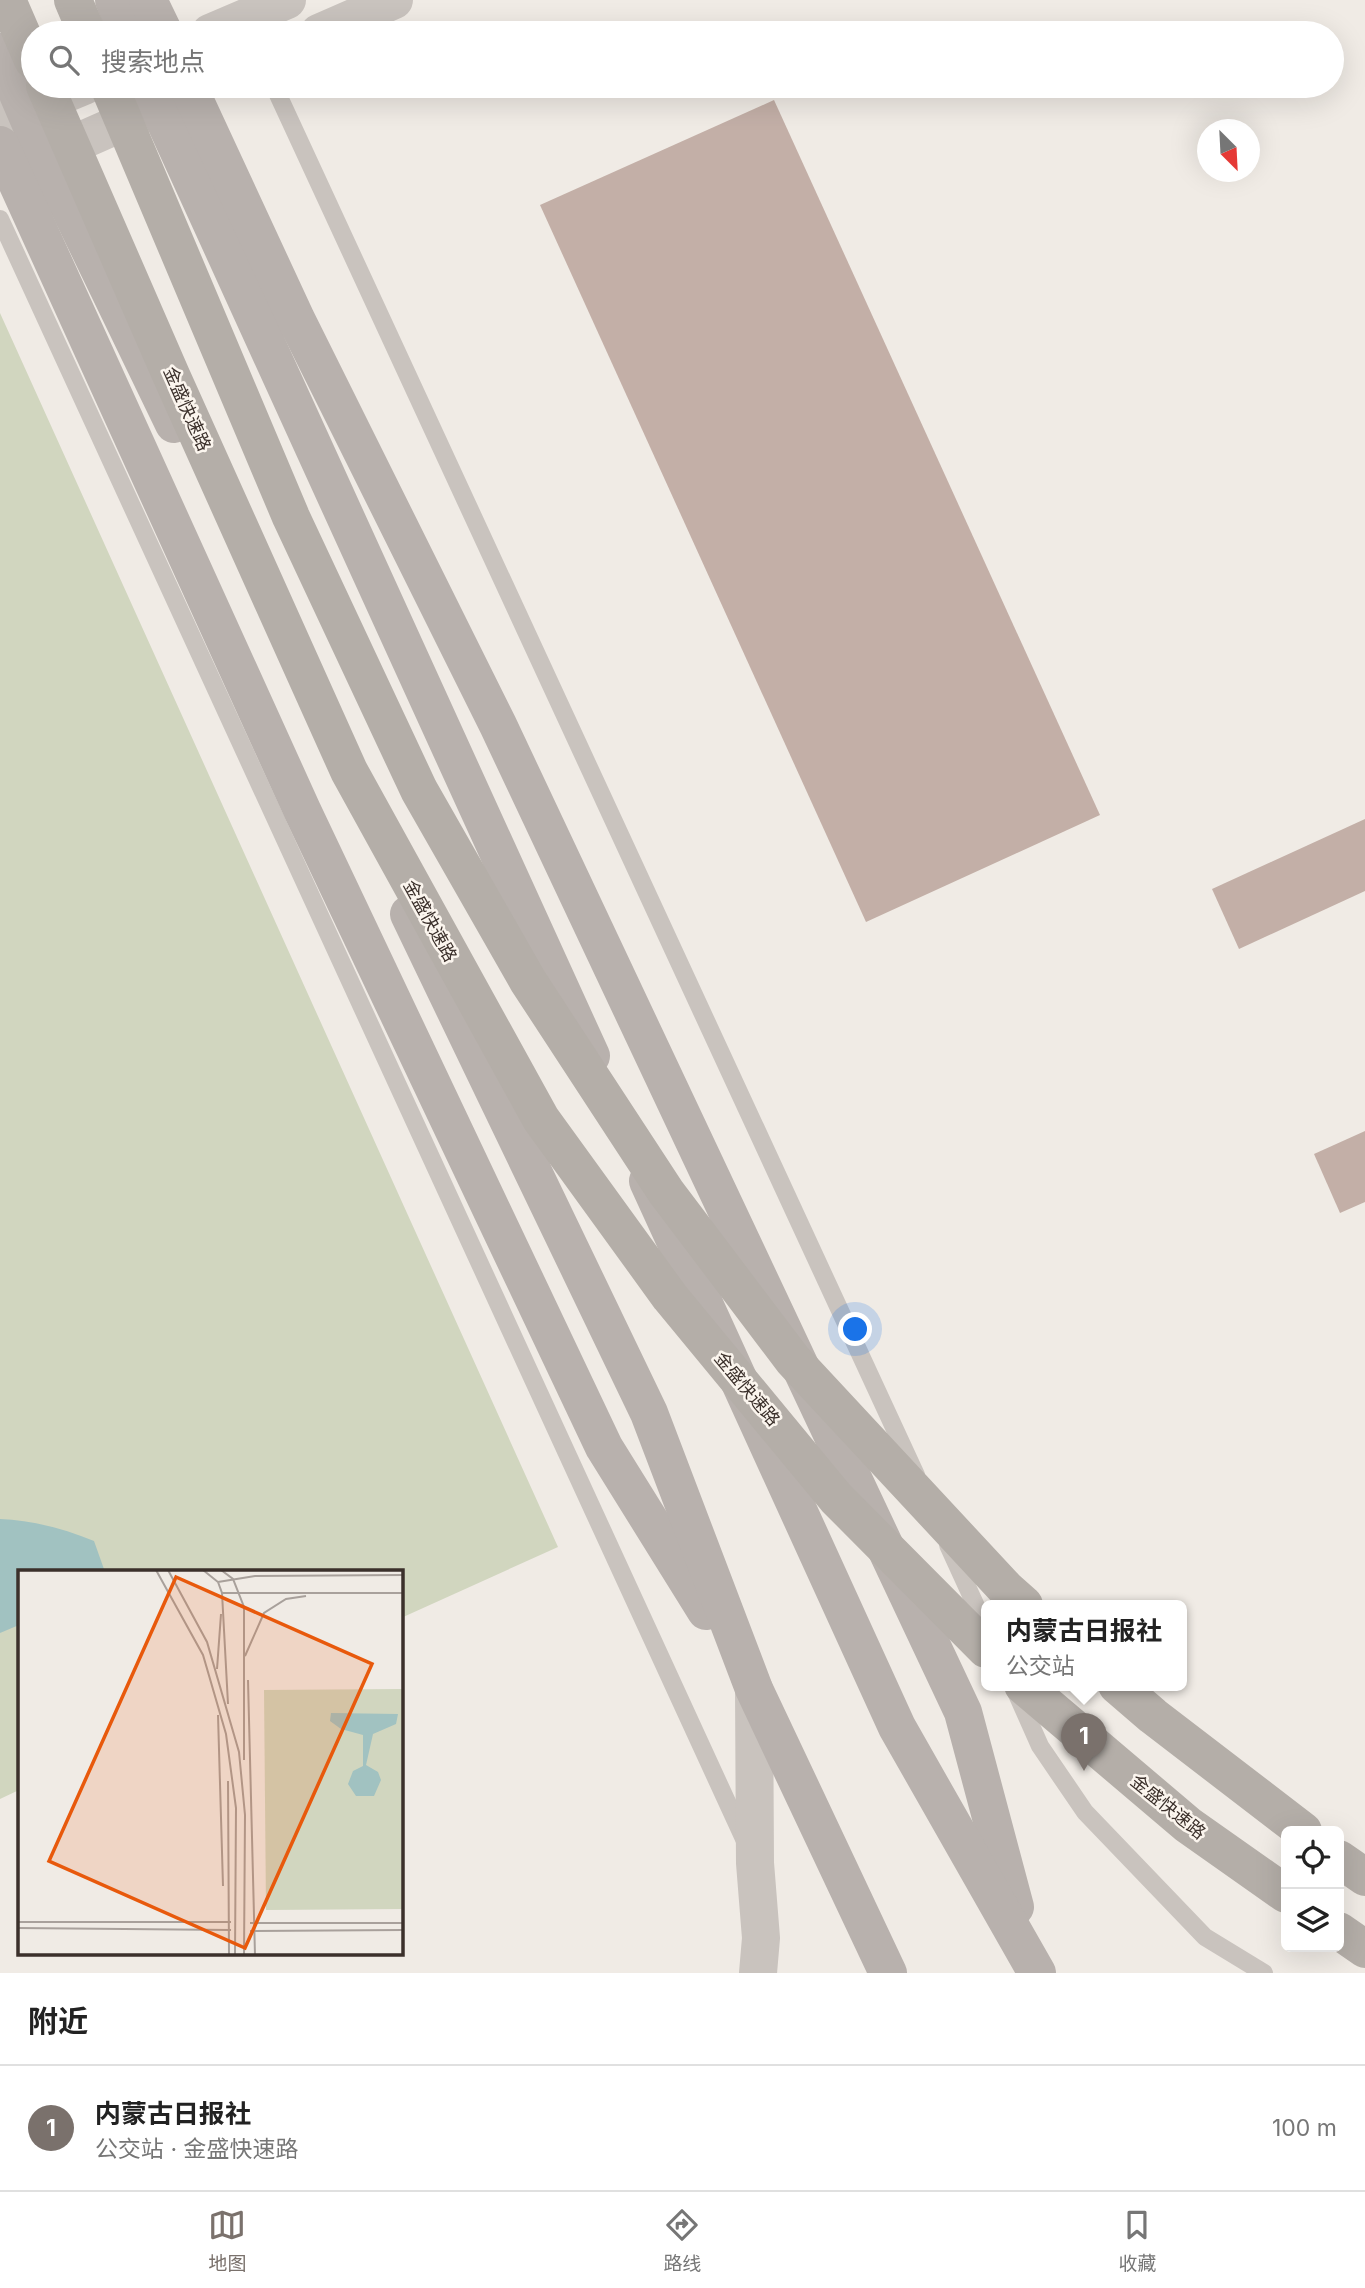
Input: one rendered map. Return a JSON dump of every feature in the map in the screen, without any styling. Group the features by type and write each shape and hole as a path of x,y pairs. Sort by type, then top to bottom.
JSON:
{"highway":[{"path":"7,0 21,32"},
{"path":"73,0 82,21"},
{"path":"114,98 291,517 413,778 528,981 666,1192 793,1360 1018,1600"},
{"name":"金盛快速路","path":"23,105 176,387 349,771 541,1119 670,1297 836,1498 981,1644"},
{"name":"金盛快速路","path":"1030,1691 1188,1825 1281,1890"},
{"path":"1125,1691 1153,1716 1296,1826"},
{"path":"1344,1862 1365,1877"},
{"path":"1344,1934 1365,1949"}],"main road":[{"path":"114,0 122,21"},
{"path":"148,0 158,21"},
{"path":"0,52 45,157 649,1413 754,1689 888,1973"},
{"path":"167,98 897,1727 1033,1966"},
{"path":"168,98 296,319 498,724 963,1712 1033,1966"},
{"path":"0,145 302,810 604,1447 754,1689"}],"street":[{"path":"236,21 287,0"},
{"path":"346,21 394,0"},
{"path":"23,105 45,98"},
{"path":"0,173 45,157 156,98"},
{"path":"754,1689 755,1863 761,1938 758,1973"}],"lane":[{"path":"280,98 981,1617"},
{"path":"0,219 755,1863"},
{"path":"1015,1691 1040,1746 1085,1812 1205,1937 1264,1973"}],"green space":[{"path":"0,313 558,1547 402,1618 402,1570 18,1570 18,1790 0,1799"}],"water":[{"path":"0,1519 48,1526 94,1541 104,1570 18,1570 18,1625 0,1633"}],"building":[{"path":"774,100 1100,815 866,922 540,205"},
{"path":"1365,819 1365,891 1239,949 1212,889"},
{"path":"1365,1131 1365,1202 1340,1213 1314,1154"}],"place":[{"name":"内蒙古日报社","path":"1084,1771"}]}
